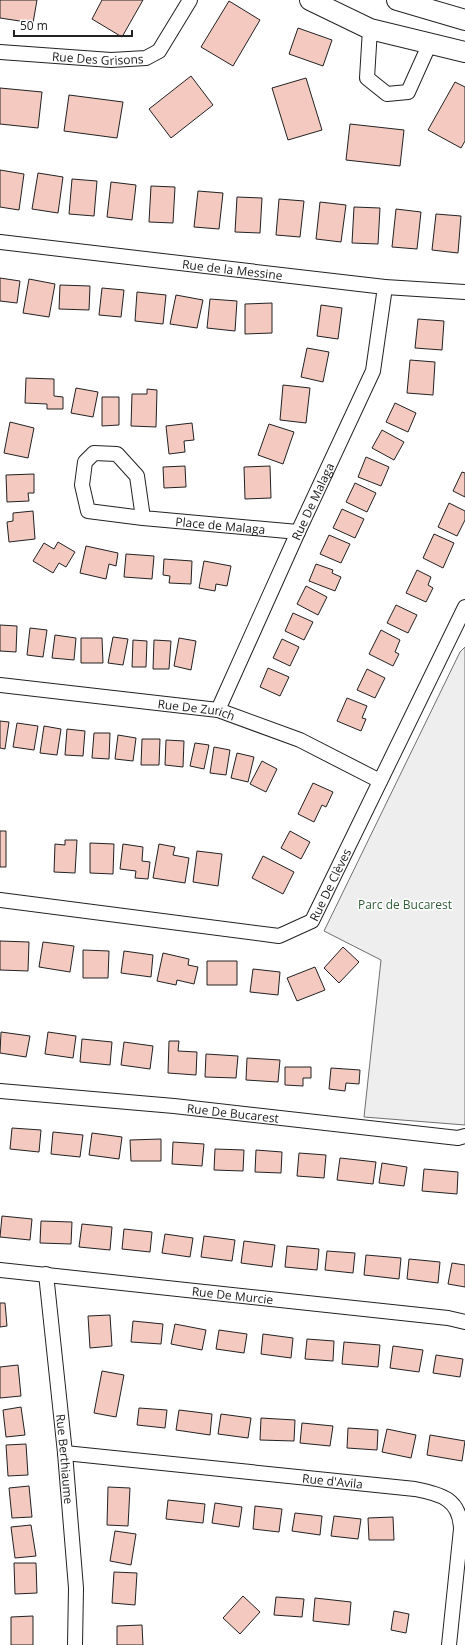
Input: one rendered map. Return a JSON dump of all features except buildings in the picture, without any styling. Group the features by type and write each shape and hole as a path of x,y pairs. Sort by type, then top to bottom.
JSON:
{"street":[{"name":"Rue Des Grisons","path":"0,52 111,60 146,58 159,51 190,0"},
{"path":"310,0 370,29 465,52"},
{"path":"397,0 465,20"},
{"path":"370,29 367,78 387,94 408,92 430,43"},
{"name":"Rue de la Messine","path":"0,242 385,287 465,292"},
{"name":"Rue De Malaga","path":"218,710 298,532 373,371 385,287"},
{"name":"Place de Malaga","path":"143,518 137,476 117,454 94,453 85,462 82,485 88,511 143,518 298,532"},
{"name":"Rue De Clèves","path":"0,900 279,936 312,921 463,616"},
{"name":"Rue De Zurich","path":"0,685 218,710 300,740 380,781"},
{"name":"Rue De Bucarest","path":"0,1091 174,1106 458,1138 465,1136"},
{"name":"Rue De Murcie","path":"0,1270 440,1317 465,1322"},
{"name":"Rue Berthiaume","path":"46,1274 65,1453 76,1588 75,1645"},
{"name":"Rue d'Avila","path":"65,1453 416,1489 432,1492 446,1497 457,1508 461,1519 449,1645"}],"green space":[{"name":"Parc de Bucarest","path":"465,647 465,1125 364,1117 381,960 324,931 460,652"}]}
